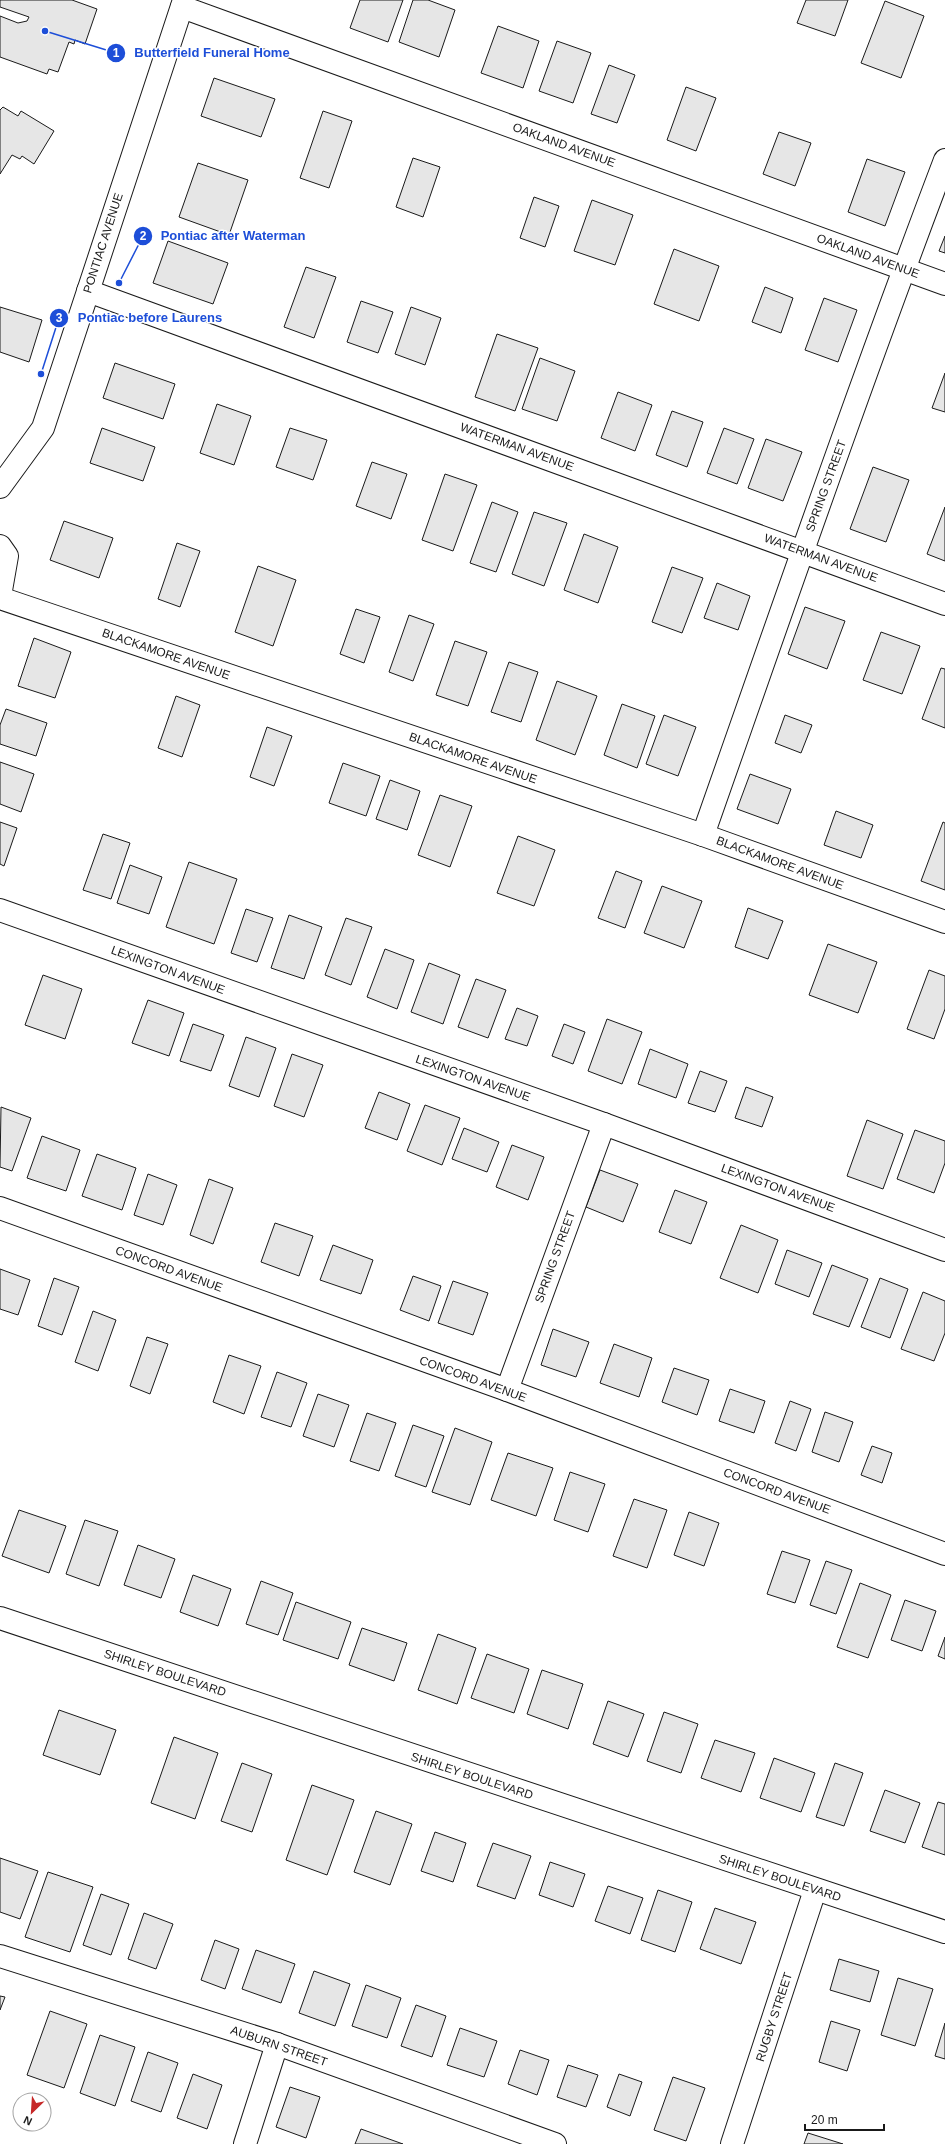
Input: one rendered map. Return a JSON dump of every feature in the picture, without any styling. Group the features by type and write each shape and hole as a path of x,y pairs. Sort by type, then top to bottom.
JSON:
{"street":[{"name":"OAKLAND AVENUE","path":"183,3 945,284"},
{"name":"PONTIAC AVENUE","path":"2,479 43,428 183,3"},
{"name":"SPRING STREET","path":"703,835 802,552 945,160"},
{"name":"WATERMAN AVENUE","path":"88,291 945,604"},
{"path":"0,546 7,556 0,597"},
{"name":"BLACKAMORE AVENUE","path":"0,597 703,835 945,922"},
{"name":"LEXINGTON AVENUE","path":"0,910 604,1124 945,1250"},
{"name":"SPRING STREET","path":"507,1390 604,1124"},
{"name":"CONCORD AVENUE","path":"0,1208 507,1390 945,1554"},
{"name":"SHIRLEY BOULEVARD","path":"0,1618 945,1932"},
{"name":"RUGBY STREET","path":"732,2144 816,1890"},
{"name":"AUBURN STREET","path":"0,1956 277,2044 555,2144"},
{"path":"245,2144 277,2044"}],"building":[{"path":"0,0 72,0 97,9 85,44 75,40 74,44 69,42 58,72 49,69 47,74 0,57 0,16 18,23 27,21 29,17 0,7"},
{"path":"360,0 403,0 388,42 350,28"},
{"path":"413,0 428,0 455,10 439,57 399,42"},
{"path":"806,0 848,0 835,36 797,23"},
{"path":"885,1 924,16 901,78 861,63"},
{"path":"498,26 539,41 523,88 481,73"},
{"path":"557,41 591,53 573,103 539,91"},
{"path":"609,65 635,75 617,123 591,114"},
{"path":"214,78 275,99 261,137 201,116"},
{"path":"686,87 716,98 696,151 667,140"},
{"path":"3,107 18,116 21,111 54,131 34,164 22,156 20,159 12,155 0,174 0,110"},
{"path":"323,111 352,121 329,188 300,178"},
{"path":"779,132 811,143 795,186 763,174"},
{"path":"413,158 440,167 423,217 396,207"},
{"path":"867,159 905,172 885,226 848,212"},
{"path":"198,163 248,180 229,235 179,217"},
{"path":"534,197 559,206 545,247 520,238"},
{"path":"592,200 633,215 615,265 574,251"},
{"path":"945,236 945,253 939,251"},
{"path":"168,241 228,263 213,304 153,283"},
{"path":"674,249 719,266 699,321 654,304"},
{"path":"306,267 336,277 314,338 284,327"},
{"path":"765,287 793,298 781,333 752,322"},
{"path":"824,298 857,310 838,362 805,350"},
{"path":"361,301 393,312 378,353 347,342"},
{"path":"0,307 42,320 29,362 0,352"},
{"path":"411,307 441,318 425,365 395,354"},
{"path":"497,334 538,348 515,411 475,397"},
{"path":"540,358 575,371 557,421 522,409"},
{"path":"115,363 175,384 163,419 103,398"},
{"path":"945,373 945,412 932,408"},
{"path":"618,392 652,405 635,451 601,438"},
{"path":"217,404 251,416 234,465 200,453"},
{"path":"672,411 703,422 687,467 656,455"},
{"path":"102,428 155,447 143,481 90,463"},
{"path":"290,428 327,440 313,480 276,467"},
{"path":"724,428 754,439 737,484 707,473"},
{"path":"766,439 802,452 783,501 748,488"},
{"path":"372,462 407,474 391,519 356,506"},
{"path":"873,467 909,480 886,542 850,529"},
{"path":"445,474 477,485 453,551 422,540"},
{"path":"492,502 518,512 496,572 470,563"},
{"path":"945,507 945,561 927,554"},
{"path":"534,512 567,523 544,586 512,574"},
{"path":"64,521 113,538 99,578 50,560"},
{"path":"584,534 618,547 598,603 564,590"},
{"path":"177,543 200,551 180,607 158,599"},
{"path":"258,566 296,580 273,646 235,632"},
{"path":"672,567 703,578 682,633 652,622"},
{"path":"717,583 750,596 738,630 704,618"},
{"path":"805,607 845,621 827,669 788,654"},
{"path":"356,609 380,617 364,663 340,654"},
{"path":"409,615 434,624 413,681 389,672"},
{"path":"881,632 920,646 902,694 863,680"},
{"path":"34,638 71,652 55,698 18,686"},
{"path":"455,641 487,652 468,706 436,695"},
{"path":"509,662 538,672 521,722 491,712"},
{"path":"941,668 945,669 945,728 922,719"},
{"path":"557,681 597,696 575,755 536,740"},
{"path":"176,696 200,705 182,757 158,748"},
{"path":"622,704 655,716 637,768 604,755"},
{"path":"6,709 47,723 36,756 0,744 0,725"},
{"path":"664,715 696,727 678,776 646,764"},
{"path":"785,715 812,725 801,753 775,743"},
{"path":"267,727 292,736 274,786 250,777"},
{"path":"0,762 34,774 21,812 0,804"},
{"path":"343,763 380,776 366,816 329,803"},
{"path":"750,774 791,789 778,824 737,809"},
{"path":"390,780 420,791 407,830 376,819"},
{"path":"440,795 472,806 450,867 418,855"},
{"path":"836,811 873,825 861,858 824,845"},
{"path":"0,822 17,828 4,866 0,864"},
{"path":"943,822 945,823 945,890 921,881"},
{"path":"103,834 130,843 111,899 83,890"},
{"path":"518,836 555,850 534,906 497,893"},
{"path":"189,862 237,879 214,944 166,927"},
{"path":"130,865 162,877 149,914 117,903"},
{"path":"616,871 642,881 625,928 598,918"},
{"path":"662,886 702,901 684,948 644,933"},
{"path":"748,908 783,921 768,959 735,947"},
{"path":"246,909 273,918 257,962 231,953"},
{"path":"289,915 322,927 304,979 271,968"},
{"path":"346,918 372,927 351,985 325,975"},
{"path":"828,944 877,962 858,1013 809,995"},
{"path":"385,949 414,960 397,1009 367,997"},
{"path":"429,963 460,975 443,1024 411,1012"},
{"path":"929,970 945,976 945,1009 934,1039 907,1029"},
{"path":"43,975 82,989 65,1039 25,1025"},
{"path":"476,979 506,990 488,1038 458,1027"},
{"path":"148,1000 184,1013 169,1056 132,1043"},
{"path":"517,1008 538,1016 527,1046 505,1039"},
{"path":"607,1019 642,1032 622,1084 588,1071"},
{"path":"193,1024 224,1035 211,1071 180,1061"},
{"path":"564,1024 585,1032 573,1064 552,1056"},
{"path":"246,1037 276,1048 259,1097 229,1086"},
{"path":"650,1049 688,1064 676,1098 638,1084"},
{"path":"292,1054 323,1065 304,1117 274,1106"},
{"path":"700,1071 727,1081 715,1112 688,1103"},
{"path":"746,1087 773,1097 762,1127 735,1118"},
{"path":"379,1092 410,1104 397,1140 365,1128"},
{"path":"425,1105 460,1118 442,1165 407,1151"},
{"path":"1,1107 31,1118 12,1171 0,1167"},
{"path":"867,1120 903,1134 883,1189 847,1176"},
{"path":"464,1128 499,1142 487,1172 452,1159"},
{"path":"915,1130 945,1141 945,1163 934,1193 897,1179"},
{"path":"42,1136 80,1150 66,1191 27,1178"},
{"path":"512,1145 544,1157 528,1200 496,1187"},
{"path":"97,1154 136,1168 122,1210 82,1196"},
{"path":"600,1170 638,1184 623,1222 586,1207"},
{"path":"148,1174 177,1185 163,1225 134,1215"},
{"path":"209,1179 233,1188 213,1244 190,1235"},
{"path":"675,1190 707,1202 691,1244 659,1232"},
{"path":"275,1223 313,1236 299,1276 261,1262"},
{"path":"741,1225 778,1240 758,1293 720,1278"},
{"path":"333,1245 373,1260 361,1294 320,1280"},
{"path":"787,1250 822,1263 809,1297 775,1284"},
{"path":"832,1265 868,1279 849,1327 813,1314"},
{"path":"0,1269 30,1280 18,1315 0,1309"},
{"path":"413,1276 441,1286 429,1321 400,1310"},
{"path":"54,1278 79,1287 62,1335 38,1326"},
{"path":"880,1278 908,1289 890,1338 861,1327"},
{"path":"453,1281 488,1293 473,1335 438,1323"},
{"path":"923,1292 945,1301 945,1333 934,1361 901,1349"},
{"path":"93,1311 116,1320 98,1371 75,1362"},
{"path":"553,1329 589,1342 576,1377 541,1365"},
{"path":"147,1337 168,1344 150,1394 130,1386"},
{"path":"614,1344 652,1358 639,1397 600,1383"},
{"path":"229,1355 261,1366 244,1414 213,1402"},
{"path":"674,1368 709,1380 697,1415 662,1402"},
{"path":"277,1372 307,1383 291,1427 261,1417"},
{"path":"730,1389 765,1401 754,1433 719,1421"},
{"path":"318,1394 349,1405 334,1447 303,1436"},
{"path":"790,1401 811,1409 796,1451 775,1443"},
{"path":"825,1412 853,1422 839,1462 812,1452"},
{"path":"367,1413 396,1423 379,1471 350,1461"},
{"path":"413,1425 444,1436 426,1487 395,1476"},
{"path":"455,1428 492,1442 470,1505 432,1492"},
{"path":"872,1446 892,1453 882,1483 861,1475"},
{"path":"508,1453 553,1468 536,1516 491,1500"},
{"path":"570,1472 605,1484 588,1532 554,1520"},
{"path":"634,1499 667,1510 647,1568 613,1556"},
{"path":"19,1510 66,1526 49,1573 2,1556"},
{"path":"689,1512 719,1523 704,1566 674,1555"},
{"path":"85,1520 118,1531 99,1586 66,1574"},
{"path":"138,1545 175,1559 161,1598 124,1585"},
{"path":"782,1551 810,1560 795,1603 767,1594"},
{"path":"826,1561 852,1570 836,1614 810,1605"},
{"path":"193,1575 231,1589 218,1626 180,1612"},
{"path":"261,1581 293,1593 278,1635 246,1624"},
{"path":"860,1583 891,1595 868,1658 837,1647"},
{"path":"905,1600 936,1611 922,1651 891,1640"},
{"path":"296,1602 351,1622 338,1659 283,1640"},
{"path":"362,1628 407,1643 394,1681 349,1665"},
{"path":"438,1634 476,1648 457,1704 418,1690"},
{"path":"945,1637 945,1659 938,1656"},
{"path":"487,1654 529,1669 514,1713 471,1698"},
{"path":"542,1670 583,1684 568,1729 527,1714"},
{"path":"608,1701 644,1714 628,1757 593,1744"},
{"path":"59,1710 116,1730 100,1775 43,1755"},
{"path":"664,1712 698,1724 681,1773 647,1761"},
{"path":"174,1737 218,1753 195,1819 151,1803"},
{"path":"715,1740 755,1753 741,1792 701,1778"},
{"path":"774,1758 815,1773 801,1812 760,1798"},
{"path":"242,1763 272,1774 252,1832 221,1821"},
{"path":"835,1763 863,1773 844,1826 816,1817"},
{"path":"312,1785 354,1800 327,1875 286,1860"},
{"path":"885,1790 920,1803 905,1843 870,1831"},
{"path":"938,1802 945,1804 945,1855 922,1847"},
{"path":"376,1811 412,1824 390,1885 354,1872"},
{"path":"435,1832 466,1843 453,1882 421,1871"},
{"path":"493,1843 531,1856 515,1899 477,1886"},
{"path":"0,1858 38,1871 20,1919 0,1912"},
{"path":"550,1862 585,1874 573,1907 539,1895"},
{"path":"48,1872 93,1887 70,1952 25,1937"},
{"path":"608,1886 643,1898 630,1934 595,1921"},
{"path":"658,1890 692,1902 675,1952 641,1940"},
{"path":"101,1894 129,1904 111,1955 83,1945"},
{"path":"715,1908 756,1922 741,1964 700,1949"},
{"path":"144,1913 173,1924 156,1969 128,1959"},
{"path":"215,1940 239,1949 225,1989 201,1980"},
{"path":"256,1950 295,1964 281,2003 242,1989"},
{"path":"839,1959 879,1971 870,2002 830,1990"},
{"path":"314,1971 350,1984 335,2026 299,2013"},
{"path":"898,1978 933,1989 915,2046 881,2035"},
{"path":"366,1985 401,1998 387,2038 352,2026"},
{"path":"0,1996 5,1997 0,2010"},
{"path":"416,2005 446,2016 432,2057 401,2046"},
{"path":"50,2011 87,2024 64,2088 27,2075"},
{"path":"831,2021 860,2030 847,2071 819,2062"},
{"path":"945,2023 945,2059 935,2056"},
{"path":"460,2028 497,2041 484,2077 447,2065"},
{"path":"100,2035 135,2047 115,2106 80,2093"},
{"path":"520,2050 549,2060 537,2095 508,2084"},
{"path":"148,2052 178,2063 161,2112 131,2101"},
{"path":"568,2065 598,2075 586,2107 557,2097"},
{"path":"193,2074 222,2085 207,2129 177,2118"},
{"path":"619,2074 642,2082 630,2116 607,2107"},
{"path":"673,2077 705,2088 686,2141 654,2130"},
{"path":"290,2087 320,2097 306,2138 276,2127"},
{"path":"361,2129 403,2144 355,2144"},
{"path":"808,2133 843,2144 804,2144"}],"place":[{"name":"Butterfield Funeral Home","path":"45,31"},
{"name":"Pontiac after Waterman","path":"119,283"},
{"name":"Pontiac before Laurens","path":"41,374"}]}
